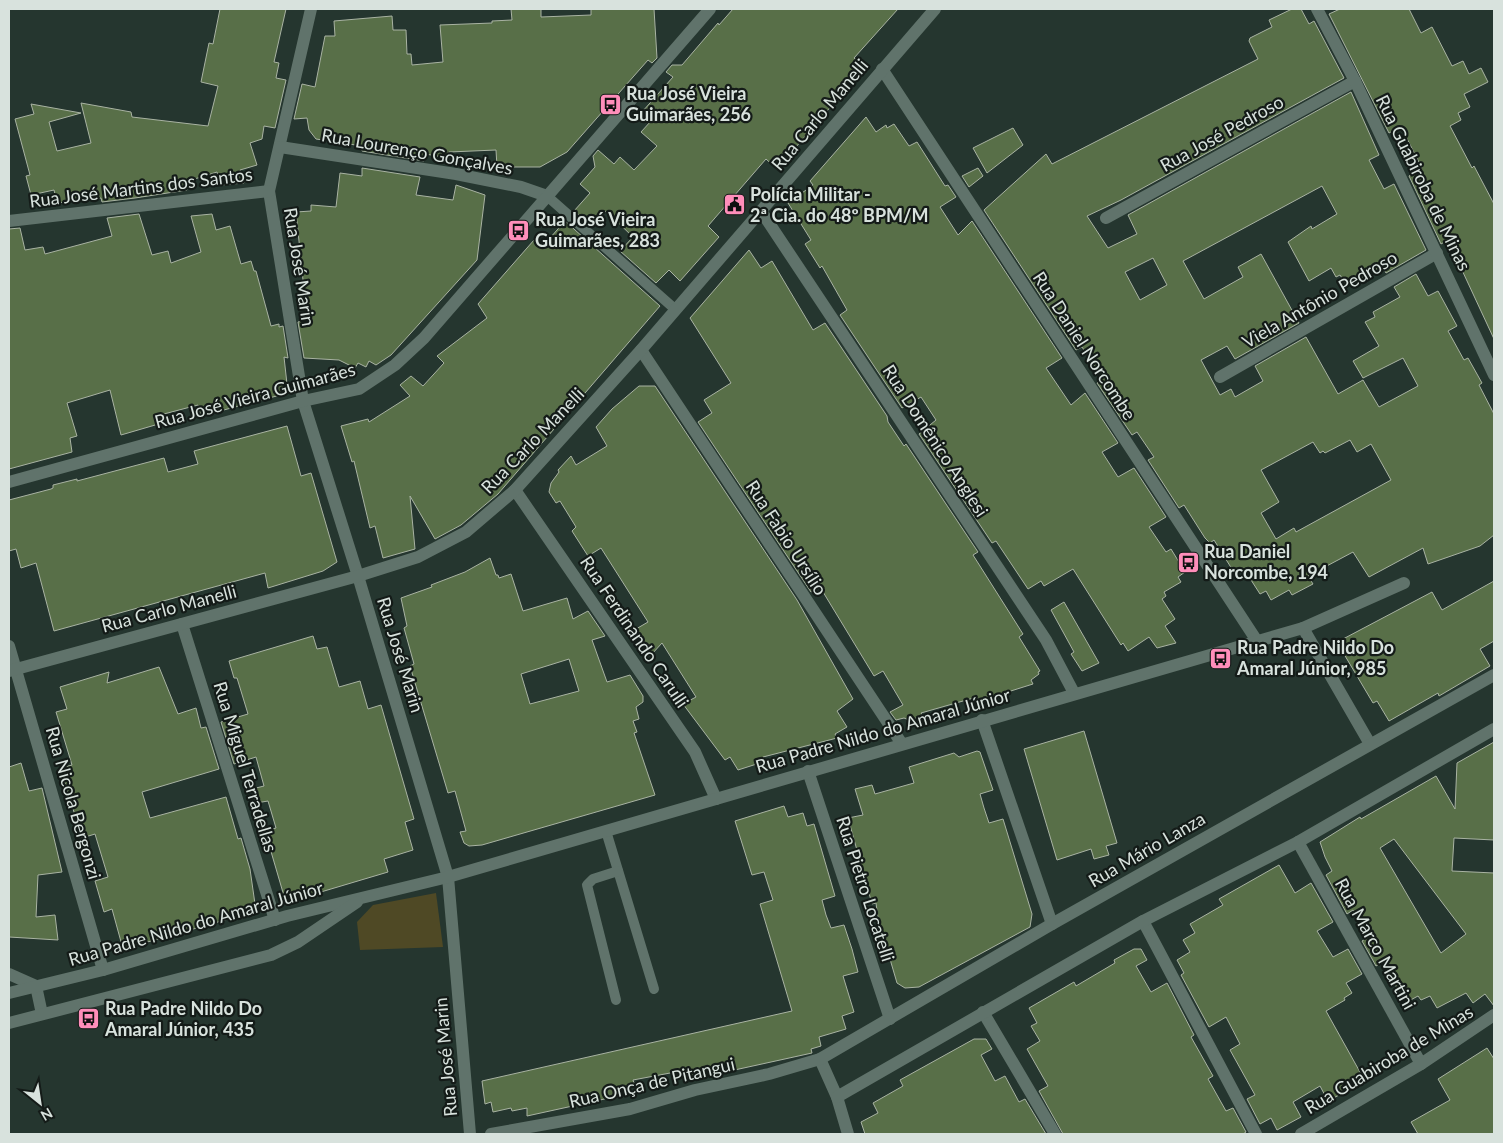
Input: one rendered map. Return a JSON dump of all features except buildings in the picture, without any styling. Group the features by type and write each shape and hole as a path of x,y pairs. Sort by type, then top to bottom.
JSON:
{"street":[{"name":"Rua José Martins dos Santos","path":"9,221 269,191 311,9"},
{"name":"Rua José Vieira Guimarães","path":"9,482 303,401 359,389 395,365 424,338 710,9"},
{"name":"Rua Carlo Manelli","path":"13,670 358,576 418,557 466,532 515,490 641,350 935,9"},
{"name":"Rua Guabiroba de Minas","path":"1317,9 1355,81 1494,374"},
{"name":"Rua Daniel Norcombe","path":"882,69 1257,641"},
{"name":"Rua José Pedroso","path":"1106,218 1355,81"},
{"name":"Rua Lourenço Gonçalves","path":"280,146 456,174 522,187 547,196"},
{"name":"Rua José Marin","path":"269,191 303,401 358,576 448,877 470,1134"},
{"name":"Rua Domênico Anglesi","path":"761,212 1046,640 1074,693"},
{"name":"Viela Antônio Pedroso","path":"1220,377 1437,253"},
{"name":"Rua Fabio Ursílio","path":"641,350 902,744"},
{"name":"Rua Ferdinando Carulli","path":"515,490 695,752 716,799"},
{"name":"Rua Padre Nildo do Amaral Júnior","path":"9,993 103,970 275,920 448,877 1074,693 1303,628 1404,583"},
{"name":"Rua Miguel Terradellas","path":"182,624 275,920"},
{"path":"1303,628 1370,744"},
{"name":"Rua Nicola Bergonzi","path":"9,646 13,670 103,970"},
{"name":"Rua Mário Lanza","path":"820,1059 1052,924 1494,675"},
{"path":"982,720 1052,924"},
{"path":"837,1097 1144,921 1298,842 1494,729"},
{"name":"Rua Pietro Locatelli","path":"808,771 890,1019"},
{"name":"Rua Marco Martini","path":"1298,842 1421,1064"},
{"name":"Rua Padre Nildo do Amaral Júnior","path":"9,1023 271,954 298,942 366,896"},
{"path":"1144,921 1256,1134"},
{"path":"9,974 36,986 42,1014"},
{"path":"983,1012 1054,1134"},
{"name":"Rua Guabiroba de Minas","path":"1301,1134 1421,1064 1494,1015"},
{"path":"820,1059 837,1097 848,1134"},
{"name":"Rua Onça de Pitangui","path":"491,1134 630,1109 695,1090 769,1074 820,1059"}],"lane":[{"path":"547,196 676,310"},
{"path":"606,831 654,989"},
{"path":"616,1000 587,885 593,879 618,871"}],"shaded area":[{"path":"436,893 443,947 360,950 357,922 373,905"}],"place":[{"name":"Rua José Vieira Guimarães, 256","path":"610,104"},
{"name":"Polícia Militar - 2ª Cia. do 48º BPM/M","path":"734,205"},
{"name":"Rua José Vieira Guimarães, 283","path":"519,230"},
{"name":"Rua Daniel Norcombe, 194","path":"1188,562"},
{"name":"Rua Padre Nildo Do Amaral Júnior, 985","path":"1221,658"},
{"name":"Rua Padre Nildo Do Amaral Júnior, 435","path":"89,1019"}]}
